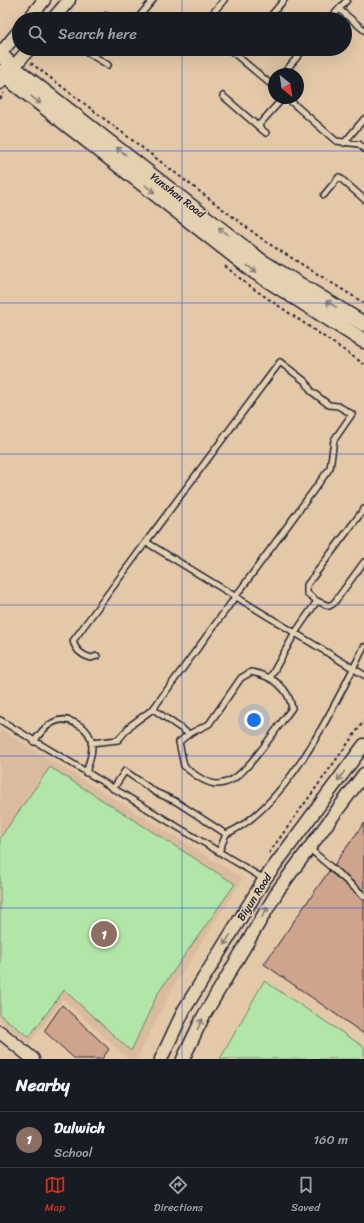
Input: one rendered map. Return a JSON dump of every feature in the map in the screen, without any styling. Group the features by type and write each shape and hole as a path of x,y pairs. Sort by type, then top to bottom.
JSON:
{"main road":[{"name":"Yunshan Road","path":"0,54 12,67 254,272 364,341"},
{"name":"Yunshan Road","path":"12,67 262,261 364,324"}],"street":[{"path":"35,12 44,0"},
{"path":"59,12 69,0"},
{"path":"0,54 12,39"},
{"name":"Biyun Road","path":"161,1059 184,1010 264,880 364,745"},
{"name":"Biyun Road","path":"183,1059 203,1017 279,889 364,774"},
{"path":"0,1032 33,1059"}],"lane":[{"path":"143,12 153,0"},
{"path":"214,12 224,0"},
{"path":"274,12 284,0"},
{"path":"336,12 347,0"},
{"path":"339,9 343,12"},
{"path":"352,20 364,30"},
{"path":"93,56 108,65"},
{"path":"236,56 268,81"},
{"path":"288,68 298,56"},
{"path":"223,96 266,133"},
{"path":"258,126 278,104"},
{"path":"294,104 336,142 359,144 364,149"},
{"path":"344,143 364,119"},
{"path":"324,195 339,177 364,199"},
{"path":"91,743 118,740 131,725 153,709 330,468 334,440 352,414 338,406 329,405 311,390 306,382 280,362 73,641 75,648 84,656 91,658 97,656"},
{"path":"364,509 306,585 307,593 317,601 329,606 334,603 364,562"},
{"path":"146,542 364,675"},
{"path":"270,678 295,633 317,601"},
{"path":"219,852 226,834 236,830 260,812 310,749 364,647"},
{"path":"251,672 270,678 282,686 290,696 292,708 249,764 234,779 224,783 215,784 197,776 184,766 179,742 189,734 209,724 241,678 251,672"},
{"path":"153,709 189,734"},
{"path":"0,720 264,880"},
{"path":"34,742 45,728 53,722 62,720 72,721 80,726 91,738 91,754 86,773"},
{"path":"113,789 125,771 155,792 174,801 226,834"},
{"path":"309,849 364,896"}],"path":[{"name":"Yunshan Road","path":"12,67 266,242 364,304"}],"shaded area":[{"path":"0,729 243,878 172,989 137,1059 128,1059 63,999 29,1044 0,1020"}],"green space":[{"path":"50,767 235,884 158,993 131,1051 64,990 29,1037 0,1015 0,838"},
{"path":"264,981 364,1047 364,1059 220,1059"}],"building":[{"path":"364,823 364,891 334,865"},
{"path":"329,871 364,900 364,1034 264,964"},
{"path":"62,1005 109,1049 102,1059 75,1059 44,1031"}],"place":[{"name":"Dulwich","path":"104,934"}]}
